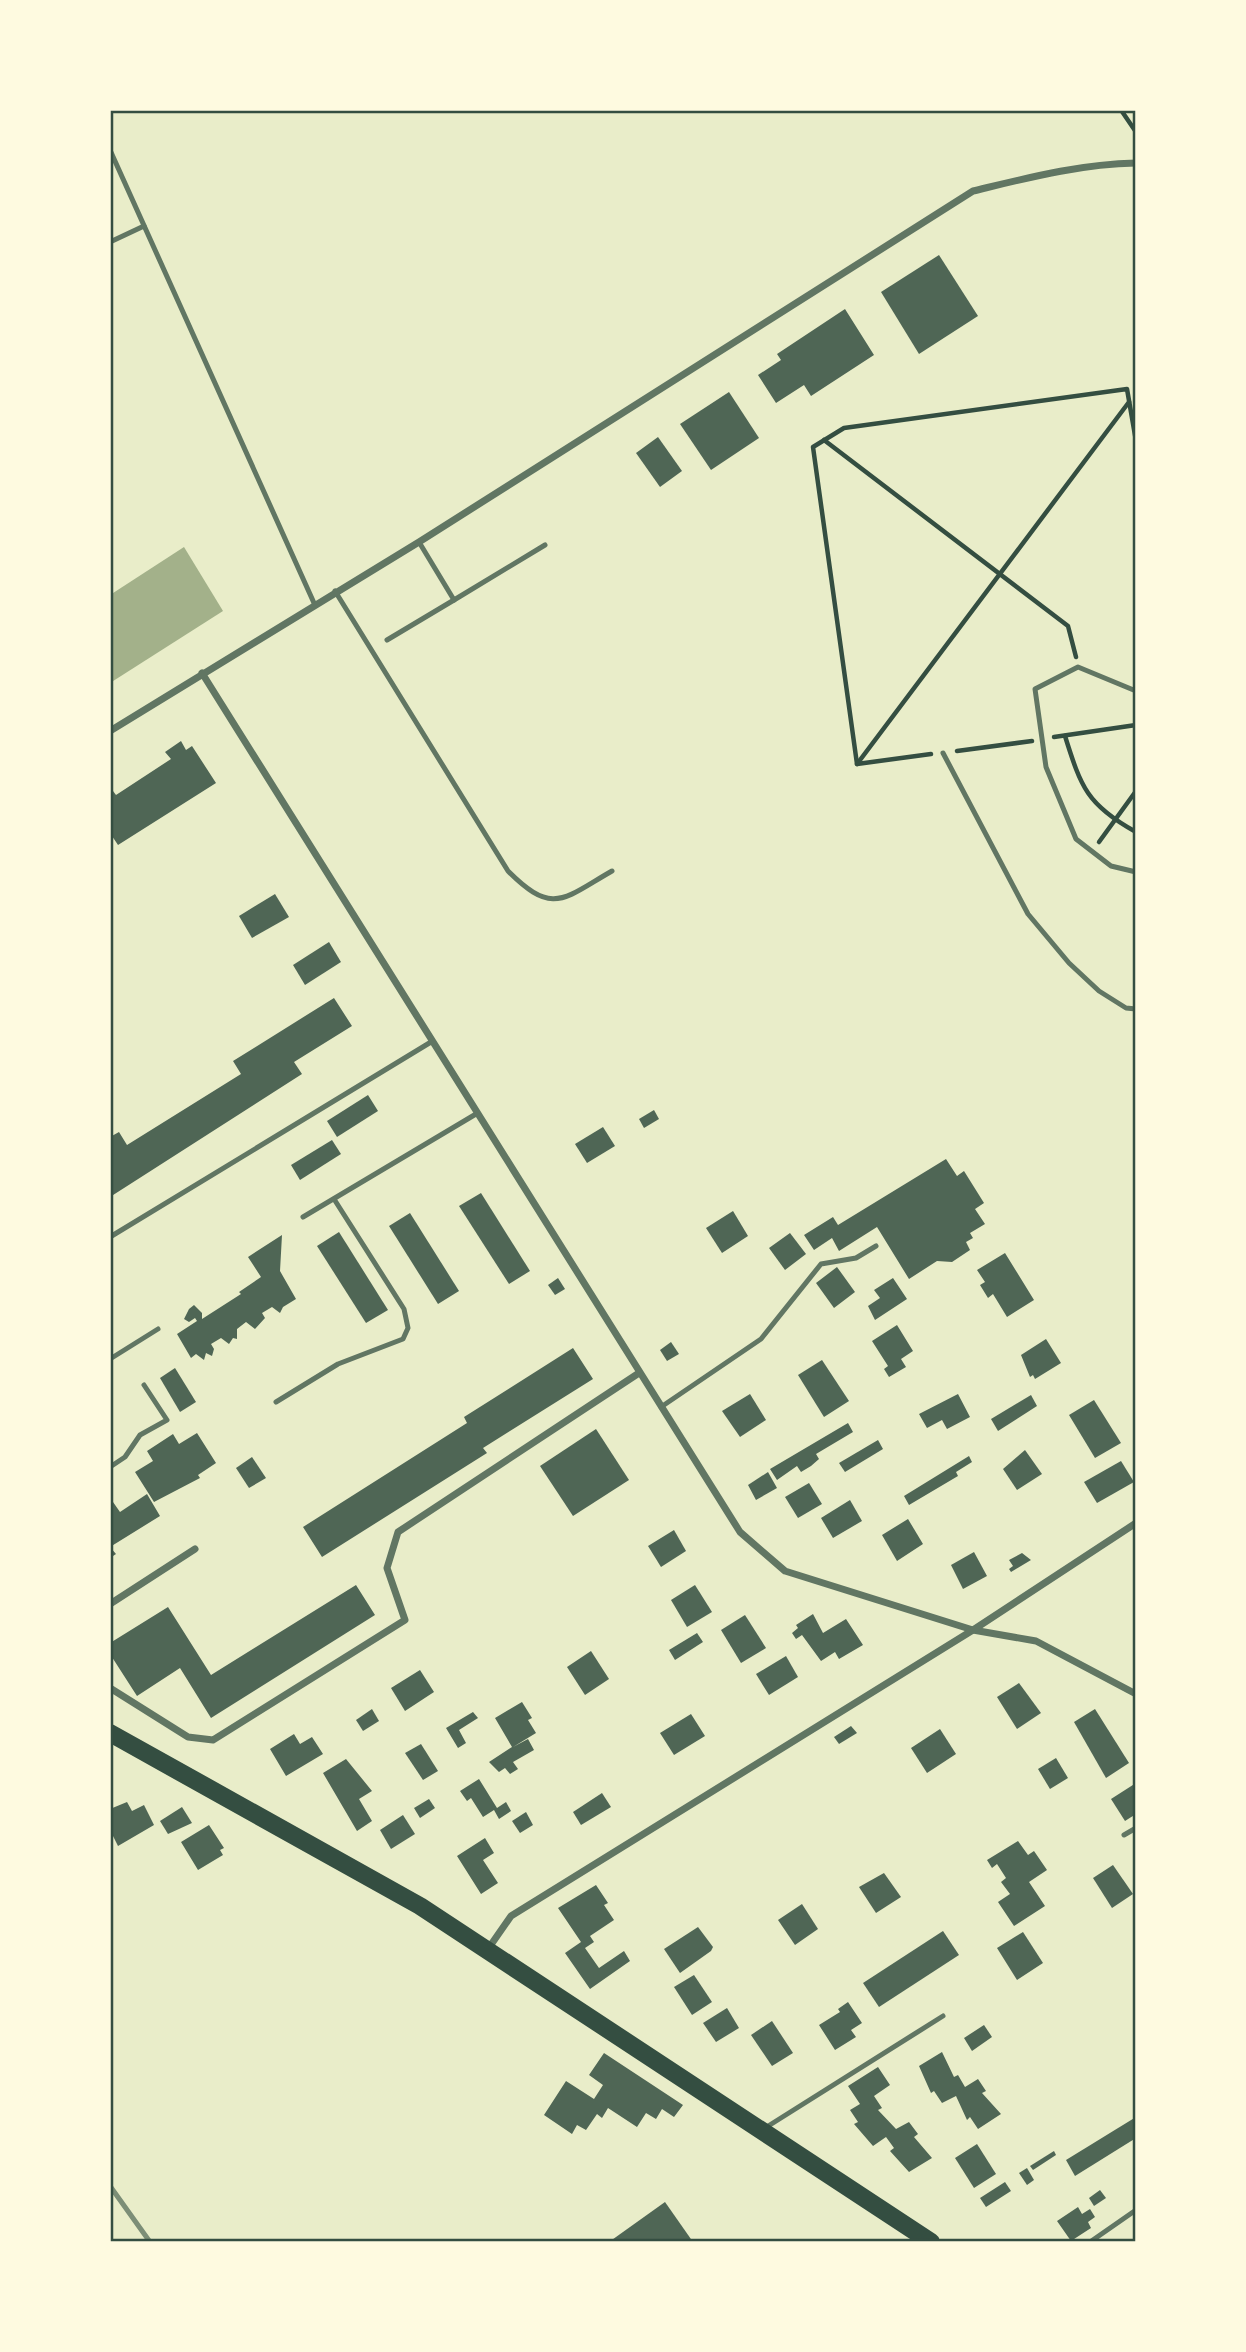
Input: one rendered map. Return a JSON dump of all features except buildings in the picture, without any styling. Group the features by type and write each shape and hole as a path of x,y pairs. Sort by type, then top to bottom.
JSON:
{"main road":[{"path":"110,1733 420,1906 931,2242"}],"street":[{"path":"110,731 314,603 419,542 973,191 1047,173 1101,164 1136,163"},
{"path":"202,673 740,1532 785,1571 973,1630 1037,1641 1136,1694"},
{"path":"110,1688 188,1737 213,1740 405,1620 387,1567 398,1532 639,1373"},
{"path":"488,1949 511,1916 973,1630 1136,1523"},
{"path":"110,1604 195,1549"}],"lane":[{"path":"110,150 314,603"},
{"path":"110,242 144,226"},
{"path":"419,542 454,600"},
{"path":"387,640 545,545"},
{"path":"335,591 508,871 526,889 544,899 555,900 566,898 612,871"},
{"path":"1136,691 1079,667 1035,689 1046,766 1076,839 1111,866 1136,872"},
{"path":"943,753 1028,914 1069,963 1099,991 1126,1008 1136,1009"},
{"path":"110,1237 431,1042"},
{"path":"303,1217 476,1114"},
{"path":"276,1402 338,1364 403,1339 408,1328 404,1309 334,1199"},
{"path":"661,1407 761,1339 821,1264 856,1258 876,1246"},
{"path":"110,1359 158,1329"},
{"path":"110,1467 125,1457 140,1435 167,1420 145,1385"},
{"path":"1124,1835 1136,1828"},
{"path":"763,2130 943,2016"},
{"path":"1090,2242 1136,2210"}],"path":[{"path":"1121,110 1136,132"},
{"path":"857,764 813,447 844,428 1127,389 1136,441"},
{"path":"857,764 1129,401"},
{"path":"824,440 1068,626 1079,667"},
{"path":"857,764 1136,726"},
{"path":"1065,736 1080,783 1096,804 1114,820 1136,832"},
{"path":"1092,851 1136,792"}],"shaded area":[{"path":"184,547 223,611 110,683 110,595"}],"railway":[{"path":"110,2186 150,2242"}]}
